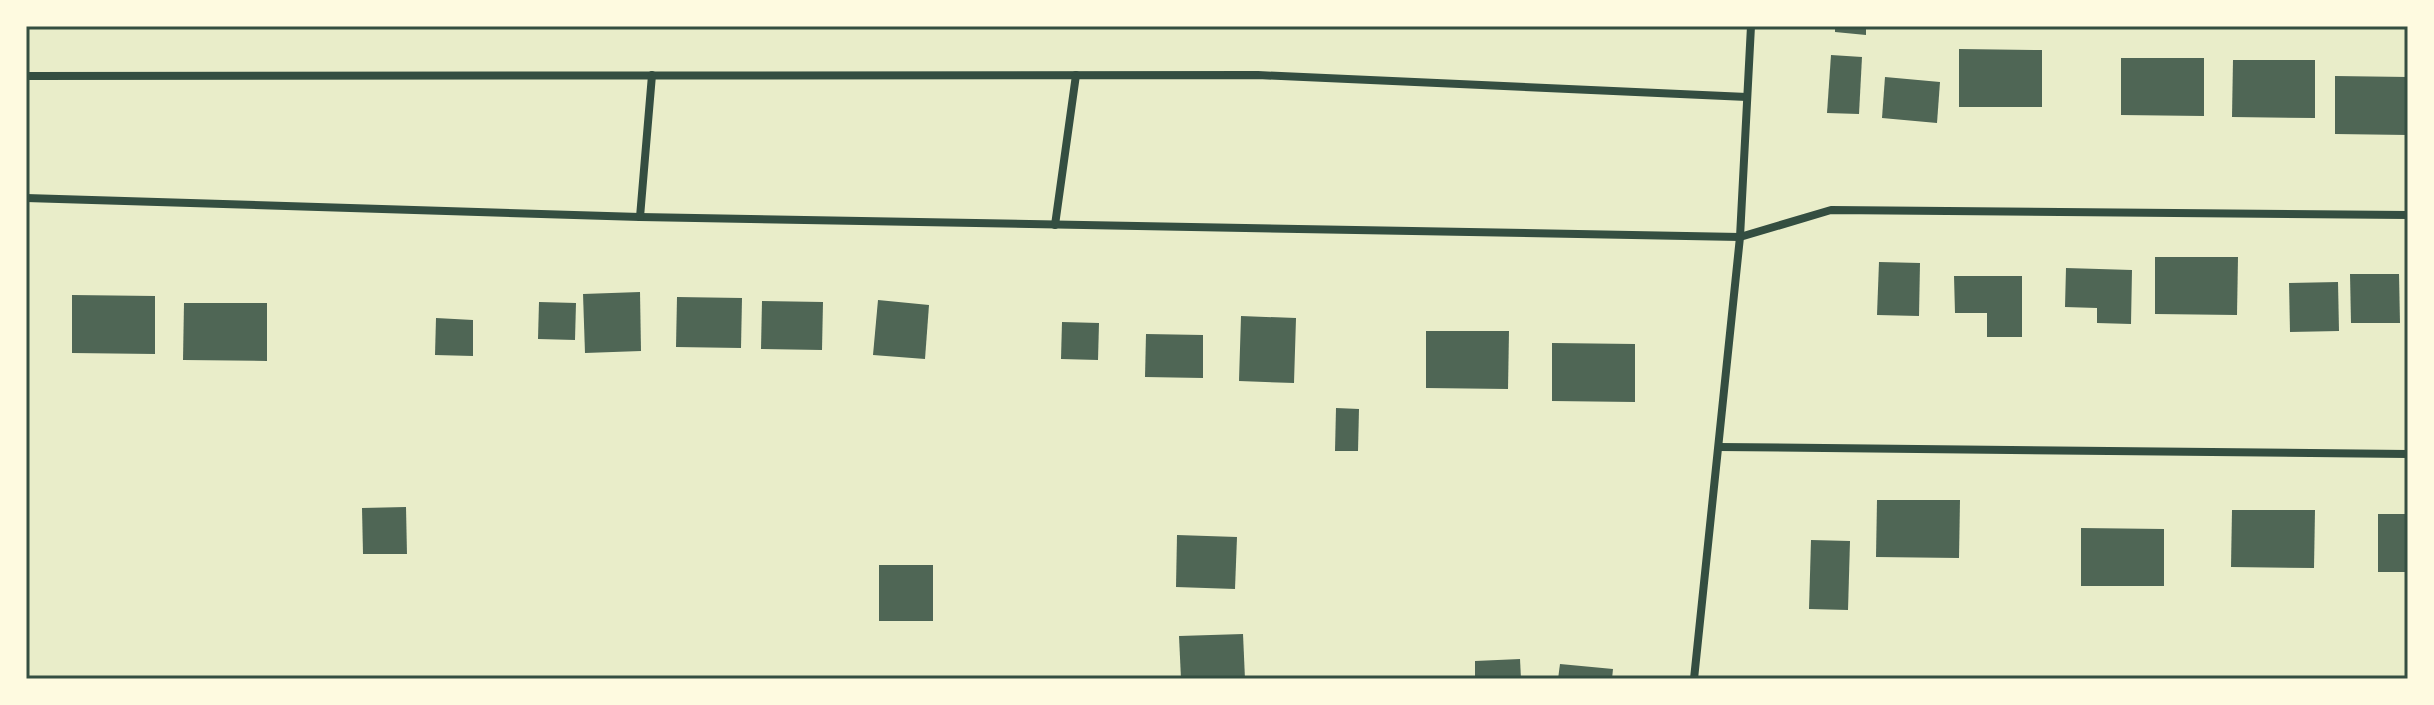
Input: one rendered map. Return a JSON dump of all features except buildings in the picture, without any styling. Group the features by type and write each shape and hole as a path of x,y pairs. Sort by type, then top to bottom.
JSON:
{"street":[{"path":"1694,679 1740,237 1751,26"},
{"path":"640,217 652,75"},
{"path":"1055,225 1076,75"},
{"path":"26,76 1258,75 1747,97"},
{"path":"26,198 640,217 1740,237 1831,210 2408,215"},
{"path":"1719,447 2408,454"}]}
